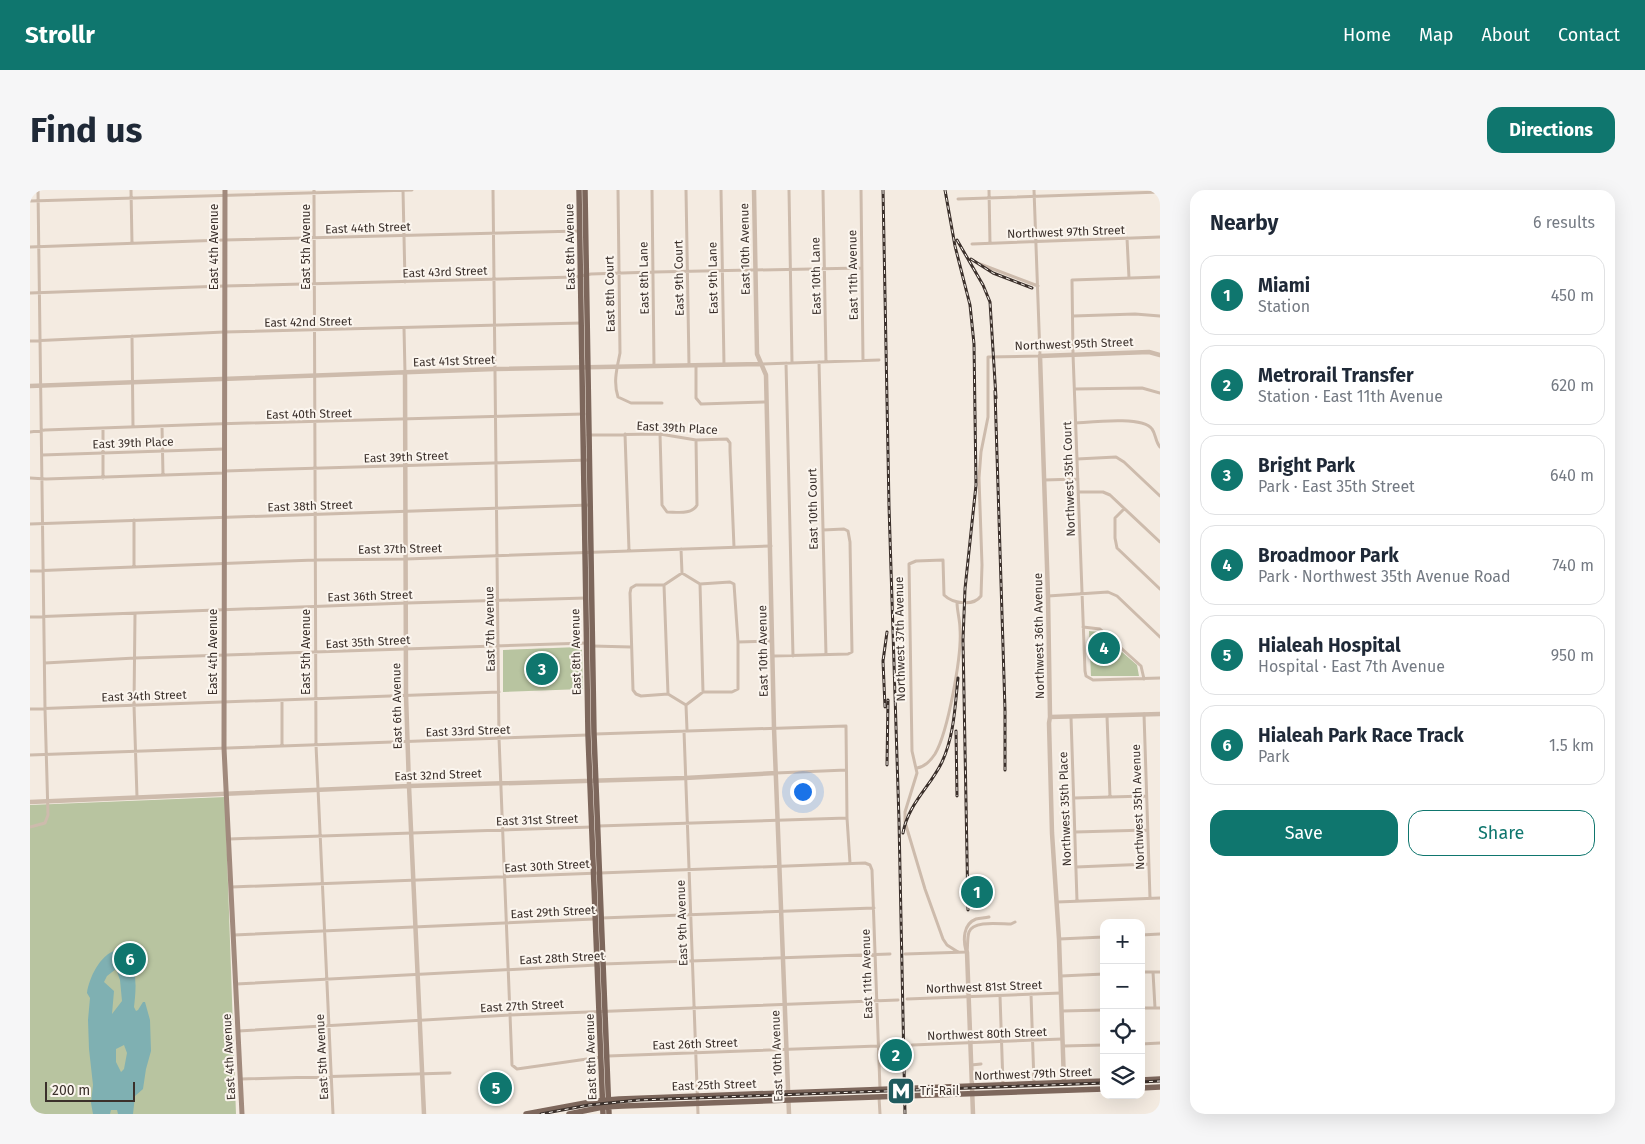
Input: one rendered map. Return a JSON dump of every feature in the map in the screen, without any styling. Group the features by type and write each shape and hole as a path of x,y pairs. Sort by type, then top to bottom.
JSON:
{"main road":[{"name":"East 8th Avenue","path":"579,190 583,231"},
{"name":"East 8th Avenue","path":"585,190 583,231 588,552 586,643 595,826 605,1109 609,1114"},
{"name":"East 4th Avenue","path":"225,192 223,702 230,887 242,1114"},
{"name":"East 8th Avenue","path":"588,598 593,647 591,734"},
{"path":"1145,1080 1160,1079"},
{"name":"Northwest 79th Street","path":"903,1088 1100,1081"},
{"path":"1145,1088 1160,1087"},
{"name":"East 25th Street","path":"526,1114 606,1099 903,1088"},
{"name":"Northwest 79th Street","path":"569,1114 605,1109 698,1103 1100,1089"},
{"path":"844,1090 844,1098"}],"street":[{"path":"30,827 45,823 48,815 38,190"},
{"path":"131,190 132,243"},
{"path":"403,190 405,282"},
{"path":"30,201 131,198 225,192 412,190"},
{"name":"East 7th Avenue","path":"493,190 499,738 512,1065 514,1068"},
{"name":"East 8th Court","path":"618,190 620,353 615,375 618,397 630,403 662,403"},
{"name":"East 8th Lane","path":"652,190 654,366"},
{"name":"East 9th Court","path":"686,190 689,365"},
{"name":"East 9th Lane","path":"720,190 724,365"},
{"name":"East 10th Avenue","path":"754,190 757,354 766,375 774,728 789,1114"},
{"path":"789,190 792,362"},
{"name":"East 10th Lane","path":"823,190 826,362"},
{"name":"East 11th Avenue","path":"861,190 863,360"},
{"path":"989,190 990,243"},
{"name":"Northwest 36th Avenue","path":"1034,190 1048,596 1052,833 1060,938 1064,1082"},
{"name":"East 5th Avenue","path":"314,191 315,698 317,790 333,1114"},
{"path":"958,199 1160,192"},
{"name":"East 44th Street","path":"30,247 583,231"},
{"name":"Northwest 97th Street","path":"972,244 1160,237"},
{"path":"1127,238 1129,278 1160,277"},
{"path":"980,264 1038,286"},
{"name":"East 43rd Street","path":"30,294 224,286 584,276 619,273 861,268"},
{"name":"Northwest 35th Court","path":"1129,278 1072,280 1083,627 1086,676 1093,680 1144,679"},
{"path":"1073,316 1135,314 1160,316"},
{"name":"East 42nd Street","path":"30,341 224,332 584,323"},
{"name":"East 6th Avenue","path":"404,328 407,603 406,695 424,1114"},
{"path":"132,336 133,427"},
{"name":"Northwest 95th Street","path":"957,602 975,601 980,599 982,593 978,478 988,417 988,357 1149,352 1160,355"},
{"name":"East 41st Street","path":"30,386 315,375 405,374 495,369 879,360"},
{"name":"East 10th Court","path":"818,362 826,655"},
{"path":"786,363 793,656"},
{"path":"696,365 696,398 701,404 766,402"},
{"path":"1075,390 1142,388 1160,393"},
{"name":"East 40th Street","path":"30,432 162,426 586,414"},
{"path":"1076,423 1137,422 1147,424 1153,430 1160,447"},
{"path":"162,426 163,476"},
{"path":"103,428 103,478"},
{"path":"625,434 629,550"},
{"path":"660,434 663,508 667,512 691,511 697,505 696,440"},
{"name":"East 39th Place","path":"586,436 660,434 696,440 727,439 730,443 734,547"},
{"name":"East 39th Place","path":"42,455 224,449"},
{"path":"1077,458 1116,457 1124,462 1160,496"},
{"name":"East 39th Street","path":"30,478 103,478 315,468 586,460"},
{"path":"1044,480 1078,479"},
{"path":"1078,492 1103,492 1110,495 1160,542"},
{"name":"East 38th Street","path":"30,524 587,506"},
{"path":"1124,509 1115,518 1117,548 1160,589"},
{"path":"134,520 134,567"},
{"path":"773,656 848,654 852,652 850,542 848,531 844,529 823,530"},
{"name":"East 37th Street","path":"30,571 771,546"},
{"path":"681,549 682,573"},
{"name":"Northwest 37th Avenue","path":"957,602 949,600 944,595 943,560 916,561 909,564 912,751 917,768 906,812 906,826 925,889 944,940 948,946 958,952"},
{"path":"682,573 700,584 730,582 734,584 738,642 738,689 732,692 703,692 686,705 668,694 641,696 636,694 633,690 631,646 631,588 636,586 664,585 682,573"},
{"path":"700,584 703,692"},
{"path":"664,585 668,694"},
{"path":"1048,596 1108,592 1117,596 1160,637"},
{"name":"East 36th Street","path":"30,617 588,598"},
{"path":"917,768 922,767 936,753 948,713 958,663 960,629 957,602"},
{"path":"135,614 134,705 137,797"},
{"path":"1083,627 1100,629 1141,666 1144,679 1160,678"},
{"path":"738,642 773,641"},
{"path":"586,643 593,647 631,646"},
{"name":"East 35th Street","path":"45,663 134,658 586,643"},
{"name":"East 34th Street","path":"30,709 499,692"},
{"path":"282,700 282,746"},
{"name":"East 9th Avenue","path":"686,705 686,823 698,1114"},
{"name":"Northwest 35th Avenue","path":"1144,714 1150,898"},
{"path":"1050,717 1160,714"},
{"path":"1107,716 1110,797"},
{"name":"Northwest 35th Place","path":"1071,717 1077,900"},
{"name":"East 33rd Street","path":"30,755 846,726 846,770"},
{"path":"846,770 850,863"},
{"name":"East 32nd Street","path":"30,802 409,786 685,778 846,770"},
{"path":"1074,798 1146,796"},
{"name":"East 31st Street","path":"228,839 847,818"},
{"path":"1075,832 1148,830"},
{"name":"East 11th Avenue","path":"865,863 870,865 872,870 880,1089"},
{"name":"East 30th Street","path":"230,887 865,863"},
{"path":"1076,867 1149,864"},
{"path":"1056,902 1160,898"},
{"name":"East 29th Street","path":"233,935 874,908"},
{"path":"967,952 964,942 966,928 975,920 989,917"},
{"path":"973,1114 967,952 969,932 973,926 979,924 1009,924 1015,922"},
{"path":"1145,935 1160,934"},
{"path":"1060,938 1100,936"},
{"path":"904,954 967,952"},
{"name":"East 28th Street","path":"235,984 600,964 890,954"},
{"path":"1145,972 1160,972"},
{"path":"1153,972 1155,1008"},
{"path":"1061,976 1100,974"},
{"name":"Northwest 81st Street","path":"907,999 1061,993"},
{"path":"1030,994 1034,1083"},
{"path":"1000,996 1003,1085"},
{"name":"East 27th Street","path":"238,1031 510,1015 898,1000"},
{"path":"1145,1008 1160,1008"},
{"path":"1062,1012 1100,1010"},
{"name":"Northwest 80th Street","path":"912,1046 1062,1039"},
{"path":"1145,1044 1160,1043"},
{"name":"Northwest 80th Street","path":"1063,1046 1100,1045"},
{"name":"East 26th Street","path":"514,1068 604,1057 878,1046"},
{"path":"971,1064 981,1064"},
{"path":"240,1079 450,1073"},
{"path":"879,1097 880,1114"}],"green space":[{"path":"1089,631 1099,632 1137,665 1139,676 1091,676"},
{"path":"579,647 582,650 583,689 503,692 503,650"},
{"path":"225,797 236,1114 30,1114 30,805"}],"water":[{"path":"116,950 124,952 129,957 133,964 136,982 134,1007 136,1011 145,1002 150,1020 151,1051 143,1089 135,1096 133,1114 118,1114 117,1110 111,1110 110,1114 93,1114 91,1103 93,1085 88,1020 90,998 87,993 96,968 110,953","holes":["116,969 120,980 122,1001 112,1014 114,991 104,982 107,976","124,1045 127,1053 124,1069 121,1072 116,1062 116,1049"]}],"railway":[{"path":"883,190 889,506 899,821 905,1114"},
{"path":"945,190 955,246 970,305 974,344 976,485 965,589 963,640 968,910"},
{"path":"957,240 983,285 990,302 996,398"},
{"path":"971,259 993,273 1032,288"},
{"path":"995,391 1005,710 1005,770"},
{"path":"885,707 883,661 887,632"},
{"path":"903,833 914,804 937,771 946,752 953,721 958,678"},
{"path":"887,765 888,700"},
{"path":"956,731 957,796"},
{"path":"1145,1082 1160,1081"},
{"path":"541,1114 589,1105 639,1100 1100,1083"}],"place":[{"name":"Broadmoor Park","path":"1104,648"},
{"name":"Bright Park","path":"542,669"},
{"name":"Miami","path":"977,892"},
{"name":"Hialeah Park Race Track","path":"130,959"},
{"name":"Metrorail Transfer","path":"896,1055"},
{"name":"Hialeah Hospital","path":"496,1088"},
{"name":"Tri-Rail","path":"901,1091"}]}
